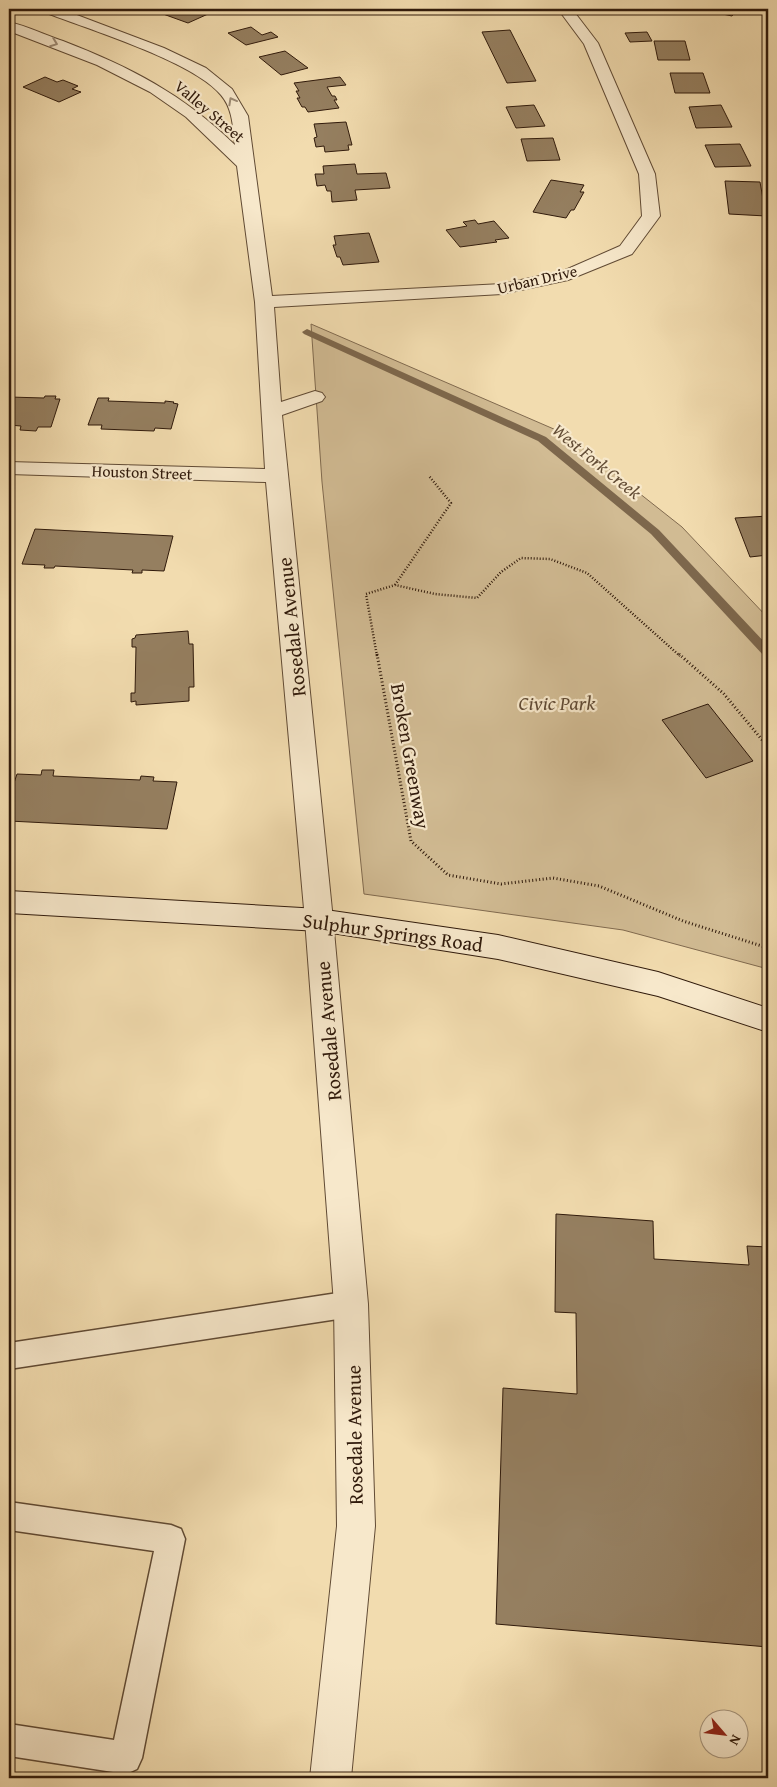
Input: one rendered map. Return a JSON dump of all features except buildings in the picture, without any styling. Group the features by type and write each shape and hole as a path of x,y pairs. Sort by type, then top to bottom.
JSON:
{"street":[{"name":"Valley Street","path":"49,9 159,51 201,71 227,92 240,116 245,165"},
{"name":"Urban Drive","path":"264,302 502,289 568,275 626,250 651,216 647,174 591,44 565,9"},
{"name":"Valley Street","path":"9,26 97,59 156,89 213,132 245,165"},
{"name":"Rosedale Avenue","path":"245,165 264,302 276,476 319,920 350,1304 356,1526 331,1778"},
{"path":"272,412 315,397"},
{"name":"Houston Street","path":"9,468 276,476"},
{"name":"Sulphur Springs Road","path":"9,902 319,920 498,947 658,984 768,1020"}],"lane":[{"path":"9,1356 350,1304"},
{"path":"9,1516 171,1539 126,1758 9,1740"}],"path":[{"path":"395,585 451,503 429,476"},
{"name":"Broken Greenway","path":"768,747 724,694 587,572 550,559 520,558 501,572 477,598 435,594 395,585 366,594 411,841 448,875 501,884 553,878 598,886 683,921 768,948"}],"green space":[{"name":"Civic Park","path":"311,324 563,433 682,527 768,618 768,969 623,930 364,894 322,482"}],"waterway":[{"name":"West Fork Creek","path":"307,332 542,439 655,532 768,653"}]}
